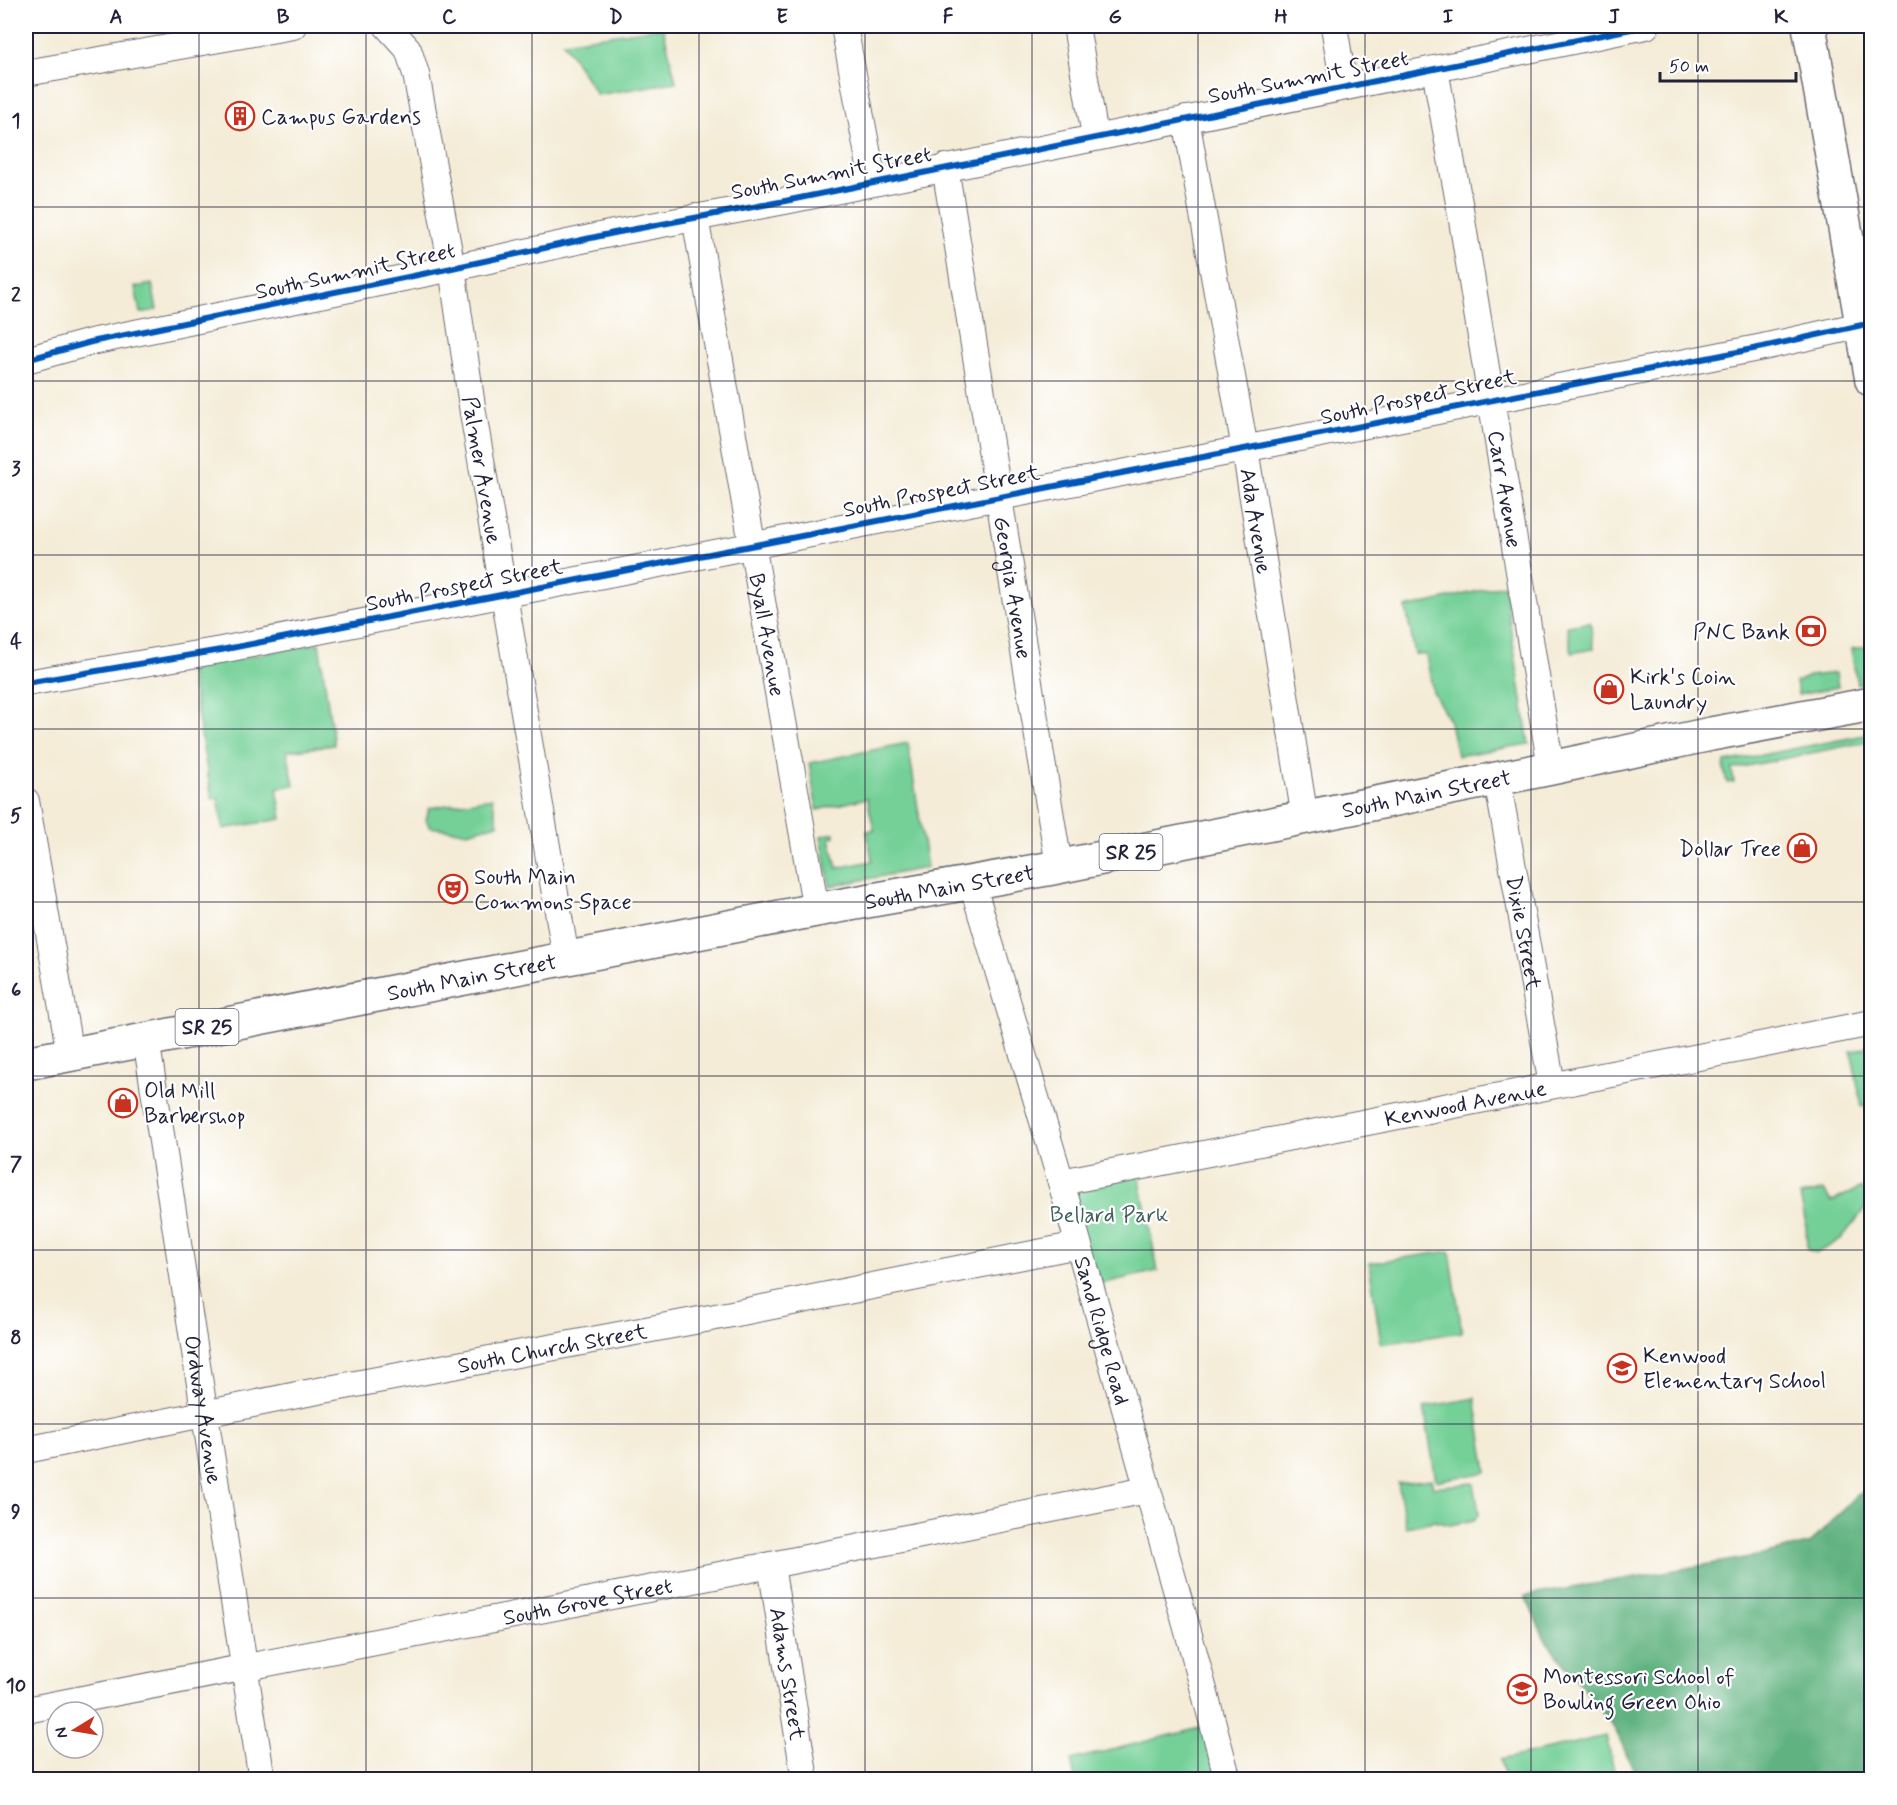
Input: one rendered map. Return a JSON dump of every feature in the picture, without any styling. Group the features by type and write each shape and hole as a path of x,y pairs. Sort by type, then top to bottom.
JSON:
{"main road":[{"path":"1809,26 1872,380"},
{"name":"South Main Street","path":"26,1062 816,910 972,883 1305,818 1711,734 1872,704"}],"street":[{"path":"26,73 293,26"},
{"name":"Palmer Avenue","path":"387,26 408,50 416,74 452,268 473,413 566,958"},
{"path":"844,26 873,183"},
{"path":"1076,26 1095,136"},
{"path":"1334,26 1344,87"},
{"name":"South Summit Street","path":"26,360 91,342 614,233 873,183 1095,136 1646,26"},
{"name":"Carr Avenue","path":"1435,69 1461,214 1551,768"},
{"name":"Ada Avenue","path":"1186,119 1245,449 1305,818"},
{"name":"Georgia Avenue","path":"945,167 1059,866"},
{"name":"Byall Avenue","path":"695,217 816,910"},
{"name":"South Prospect Street","path":"26,683 221,650 504,595 1763,347 1862,325"},
{"name":"Dixie Street","path":"1497,779 1552,1085"},
{"path":"26,801 70,1054"},
{"name":"Sand Ridge Road","path":"972,883 1061,1182 1228,1779"},
{"name":"Kenwood Avenue","path":"1061,1182 1872,1023"},
{"name":"Ordway Avenue","path":"146,1039 262,1779"},
{"name":"South Church Street","path":"26,1450 302,1394 725,1315 1078,1245"},
{"name":"South Grove Street","path":"26,1710 1147,1490"},
{"name":"Adams Street","path":"771,1565 805,1779"}],"green space":[{"path":"663,27 676,82 597,95 563,42"},
{"path":"152,284 157,310 140,313 135,287"},
{"path":"1504,585 1529,744 1457,756 1450,722 1433,692 1426,655 1415,654 1406,608"},
{"path":"1590,622 1594,649 1572,653 1567,626"},
{"path":"319,643 334,745 287,751 294,785 277,788 282,819 223,829 218,798 212,799 189,667"},
{"path":"1871,646 1871,680 1857,684 1851,649"},
{"path":"1836,673 1838,687 1798,695 1796,682 1809,676"},
{"path":"1871,734 1871,741 1732,769 1734,782 1727,783 1725,762"},
{"path":"908,743 927,867 830,886 821,836 834,833 834,837 830,838 837,868 872,861 867,831 874,830 867,798 817,810 809,763"},
{"path":"492,798 498,824 467,832 430,827 426,820 429,808"},
{"path":"1871,1046 1871,1105 1862,1107 1851,1051"},
{"name":"Bellard Park","path":"1137,1166 1158,1271 1090,1286 1071,1179"},
{"path":"1860,1188 1866,1193 1868,1205 1841,1239 1817,1253 1807,1249 1806,1224 1800,1196 1824,1190 1831,1202"},
{"path":"1450,1251 1462,1332 1381,1344 1369,1263"},
{"path":"1475,1398 1487,1472 1436,1481 1424,1407"},
{"path":"1431,1479 1433,1487 1474,1483 1479,1513 1474,1520 1450,1525 1434,1521 1406,1527 1398,1483"},
{"path":"1871,1488 1871,1779 1638,1779 1615,1729 1545,1639 1525,1596 1762,1555 1811,1543 1856,1496"},
{"path":"1204,1727 1218,1779 1075,1779 1071,1760"},
{"path":"1606,1736 1616,1779 1505,1779 1500,1760"}],"cycle path":[{"path":"26,360 91,342 614,233 785,201 1646,26"},
{"path":"26,683 221,650 1763,347 1862,325"}],"place":[{"name":"Campus Gardens","path":"240,116"},
{"name":"PNC Bank","path":"1811,631"},
{"name":"Kirk's Coin Laundry","path":"1609,689"},
{"name":"Dollar Tree","path":"1802,848"},
{"name":"South Main Commons Space","path":"453,889"},
{"name":"Old Mill Barbershop","path":"123,1103"},
{"name":"Kenwood Elementary School","path":"1622,1368"},
{"name":"Montessori School of Bowling Green Ohio","path":"1522,1689"}]}
